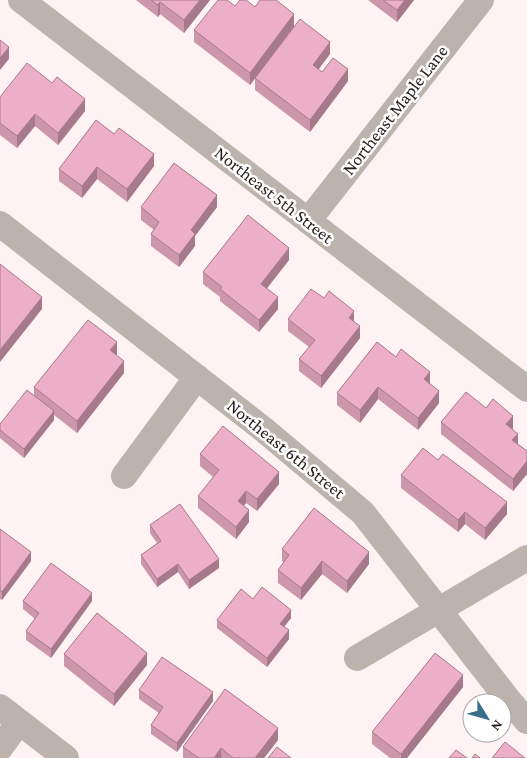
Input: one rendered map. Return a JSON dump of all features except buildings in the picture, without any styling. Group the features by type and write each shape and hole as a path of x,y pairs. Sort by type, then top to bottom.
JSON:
{"street":[{"name":"Northeast 5th Street","path":"21,0 527,389"},
{"name":"Northeast Maple Lane","path":"308,221 481,0"},
{"name":"Northeast 6th Street","path":"0,224 264,429 363,513 510,702 527,721"},
{"path":"124,476 197,377"},
{"path":"357,658 527,558"},
{"path":"0,748 10,714 66,758"}]}
